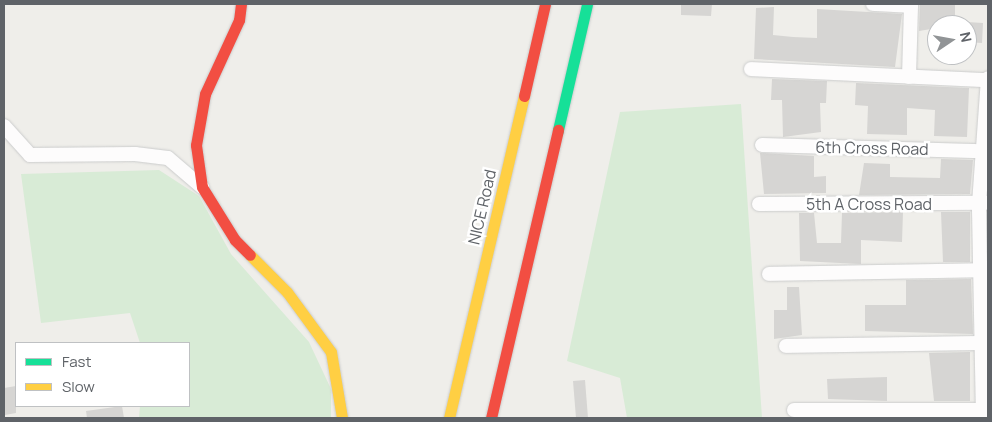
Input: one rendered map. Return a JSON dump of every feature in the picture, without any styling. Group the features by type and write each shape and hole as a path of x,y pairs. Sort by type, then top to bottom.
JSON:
{"main road":[{"path":"241,4 228,47 205,94 196,145 202,187 235,240 287,292 332,352 342,418"},
{"name":"NICE Road","path":"450,418 545,4"},
{"path":"491,418 587,4"}],"street":[{"path":"873,4 911,5 909,77"},
{"path":"751,69 987,79 982,151 985,412 794,410"},
{"path":"4,126 30,155 168,158 202,187"},
{"name":"6th Cross Road","path":"762,145 982,151"},
{"name":"5th A Cross Road","path":"759,204 983,203"},
{"path":"769,274 984,270"},
{"path":"786,346 984,343"}],"green space":[{"path":"741,104 762,418 627,418 620,378 567,361 620,112"},
{"path":"159,170 199,196 231,254 309,342 331,389 331,418 139,418 140,407 190,407 190,342 140,342 130,313 41,323 21,174"}],"building":[{"path":"681,4 712,4 711,16 681,15"},
{"path":"920,4 955,4 955,15 927,15 927,30 919,31"},
{"path":"774,7 773,35 793,37 817,38 817,9 902,14 895,67 754,59 756,8"},
{"path":"977,23 983,23 982,43 977,43"},
{"path":"772,79 827,81 826,103 820,103 821,132 783,137 782,100 771,100"},
{"path":"856,83 969,88 967,137 934,136 935,110 907,108 907,135 867,134 868,106 855,105"},
{"path":"760,153 814,156 814,177 826,176 826,193 764,194"},
{"path":"941,159 973,160 970,194 859,195 864,163 890,164 890,177 940,178"},
{"path":"903,212 902,242 861,240 861,264 800,261 799,213 814,213 817,243 841,243 842,213"},
{"path":"941,212 970,212 970,262 943,262"},
{"path":"971,279 973,334 865,331 865,305 906,305 906,280"},
{"path":"787,287 799,287 802,335 774,339 774,310 787,310"},
{"path":"970,352 970,401 934,401 929,353"},
{"path":"887,377 887,401 828,399 827,379"},
{"path":"585,380 588,418 576,418 573,381"},
{"path":"15,386 16,413 5,415 4,388"},
{"path":"122,407 124,418 87,418 86,411"}],"traffic: fast":[{"path":"558,130 587,4"}],"traffic: slow":[{"path":"449,418 524,96"},
{"path":"250,255 287,292 331,352 342,418"}],"traffic: jam":[{"path":"241,4 239,20 205,94 196,145 202,187 235,240 250,255"},
{"path":"524,96 545,4"},
{"path":"491,418 558,130"}]}
